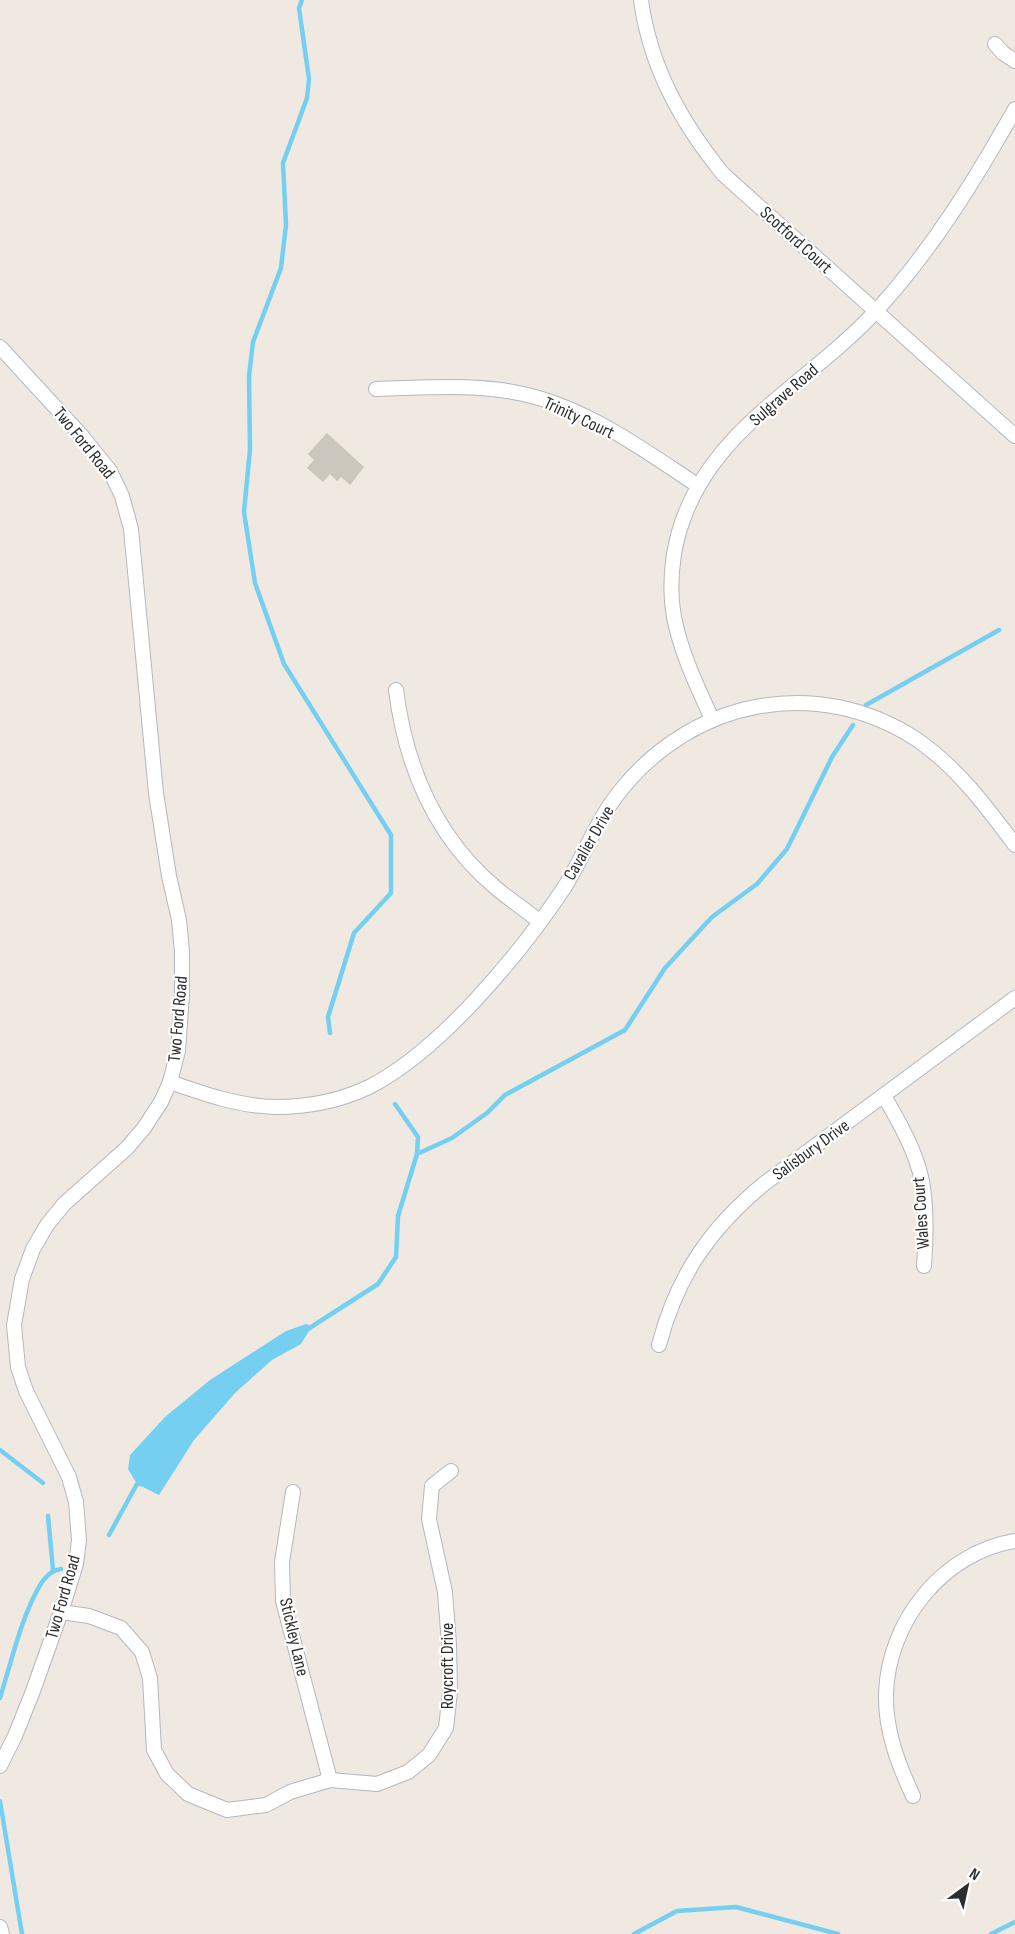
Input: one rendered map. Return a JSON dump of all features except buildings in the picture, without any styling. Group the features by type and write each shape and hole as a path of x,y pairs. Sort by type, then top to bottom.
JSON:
{"street":[{"name":"Scotford Court","path":"641,0 651,48 663,82 700,145 723,174 1015,436"},
{"path":"995,44 1015,61"},
{"name":"Sulgrave Road","path":"712,719 678,635 673,615 671,589 677,540 683,518 698,485 722,450 769,406 839,348 876,311 916,264 940,233 1015,109"},
{"name":"Two Ford Road","path":"0,348 81,435 110,471 122,495 131,529 156,793 169,876 179,920 182,951 178,1051 170,1082 155,1110 133,1141 76,1192 47,1226 33,1249 17,1300 14,1344 18,1367 26,1391 69,1477 77,1509 79,1540 76,1564 61,1612 30,1700 0,1766"},
{"name":"Trinity Court","path":"376,389 449,387 492,389 523,394 554,403 584,416 698,485"},
{"path":"396,690 407,749 419,785 431,809 471,864 495,888 540,922"},
{"name":"Cavalier Drive","path":"170,1082 221,1100 272,1107 318,1103 346,1096 398,1070 419,1054 460,1015 503,968 540,922 565,885 604,814 640,769 687,732 712,719 755,706 810,704 840,707 868,715 903,731 945,762 983,802 1015,845"},
{"name":"Salisbury Drive","path":"659,1345 678,1290 699,1252 740,1204 765,1183 1015,999"},
{"name":"Wales Court","path":"884,1096 901,1124 922,1181 925,1212 924,1266"},
{"name":"Roycroft Drive","path":"61,1612 89,1616 121,1628 142,1652 150,1678 154,1750 167,1774 188,1794 226,1810 266,1805 290,1792 330,1780 377,1784 408,1772 429,1755 446,1728 450,1692 446,1603 429,1520 432,1486 451,1471"},
{"name":"Stickley Lane","path":"293,1492 282,1562 283,1601 330,1780"},
{"path":"913,1796 898,1760 887,1712 888,1672 893,1649 915,1605 944,1575 975,1554 998,1544 1015,1541"},
{"path":"0,1927 2,1934"}],"water":[{"path":"306,1324 312,1326 301,1344 272,1360 235,1393 194,1440 159,1495 137,1484 128,1469 130,1455 165,1417 210,1380 286,1331"}],"waterway":[{"path":"302,0 299,8 309,79 307,98 283,163 286,225 281,268 253,342 249,376 250,449 244,512 255,583 284,664 391,835 391,893 354,933 328,1017 330,1033"},
{"path":"866,705 999,630"},
{"path":"417,1154 452,1138 487,1113 505,1095 625,1030 665,968 712,917 757,884 787,849 832,757 853,725"},
{"path":"308,1329 378,1284 396,1257 398,1216 417,1154 418,1137 395,1104"},
{"path":"0,1450 43,1483"},
{"path":"109,1535 137,1484 142,1484"},
{"path":"48,1516 53,1570"},
{"path":"0,1698 18,1638 35,1594 48,1575 61,1569"},
{"path":"0,1801 22,1934"},
{"path":"634,1934 677,1911 736,1907 838,1934"},
{"path":"991,1934 1015,1922"}]}
